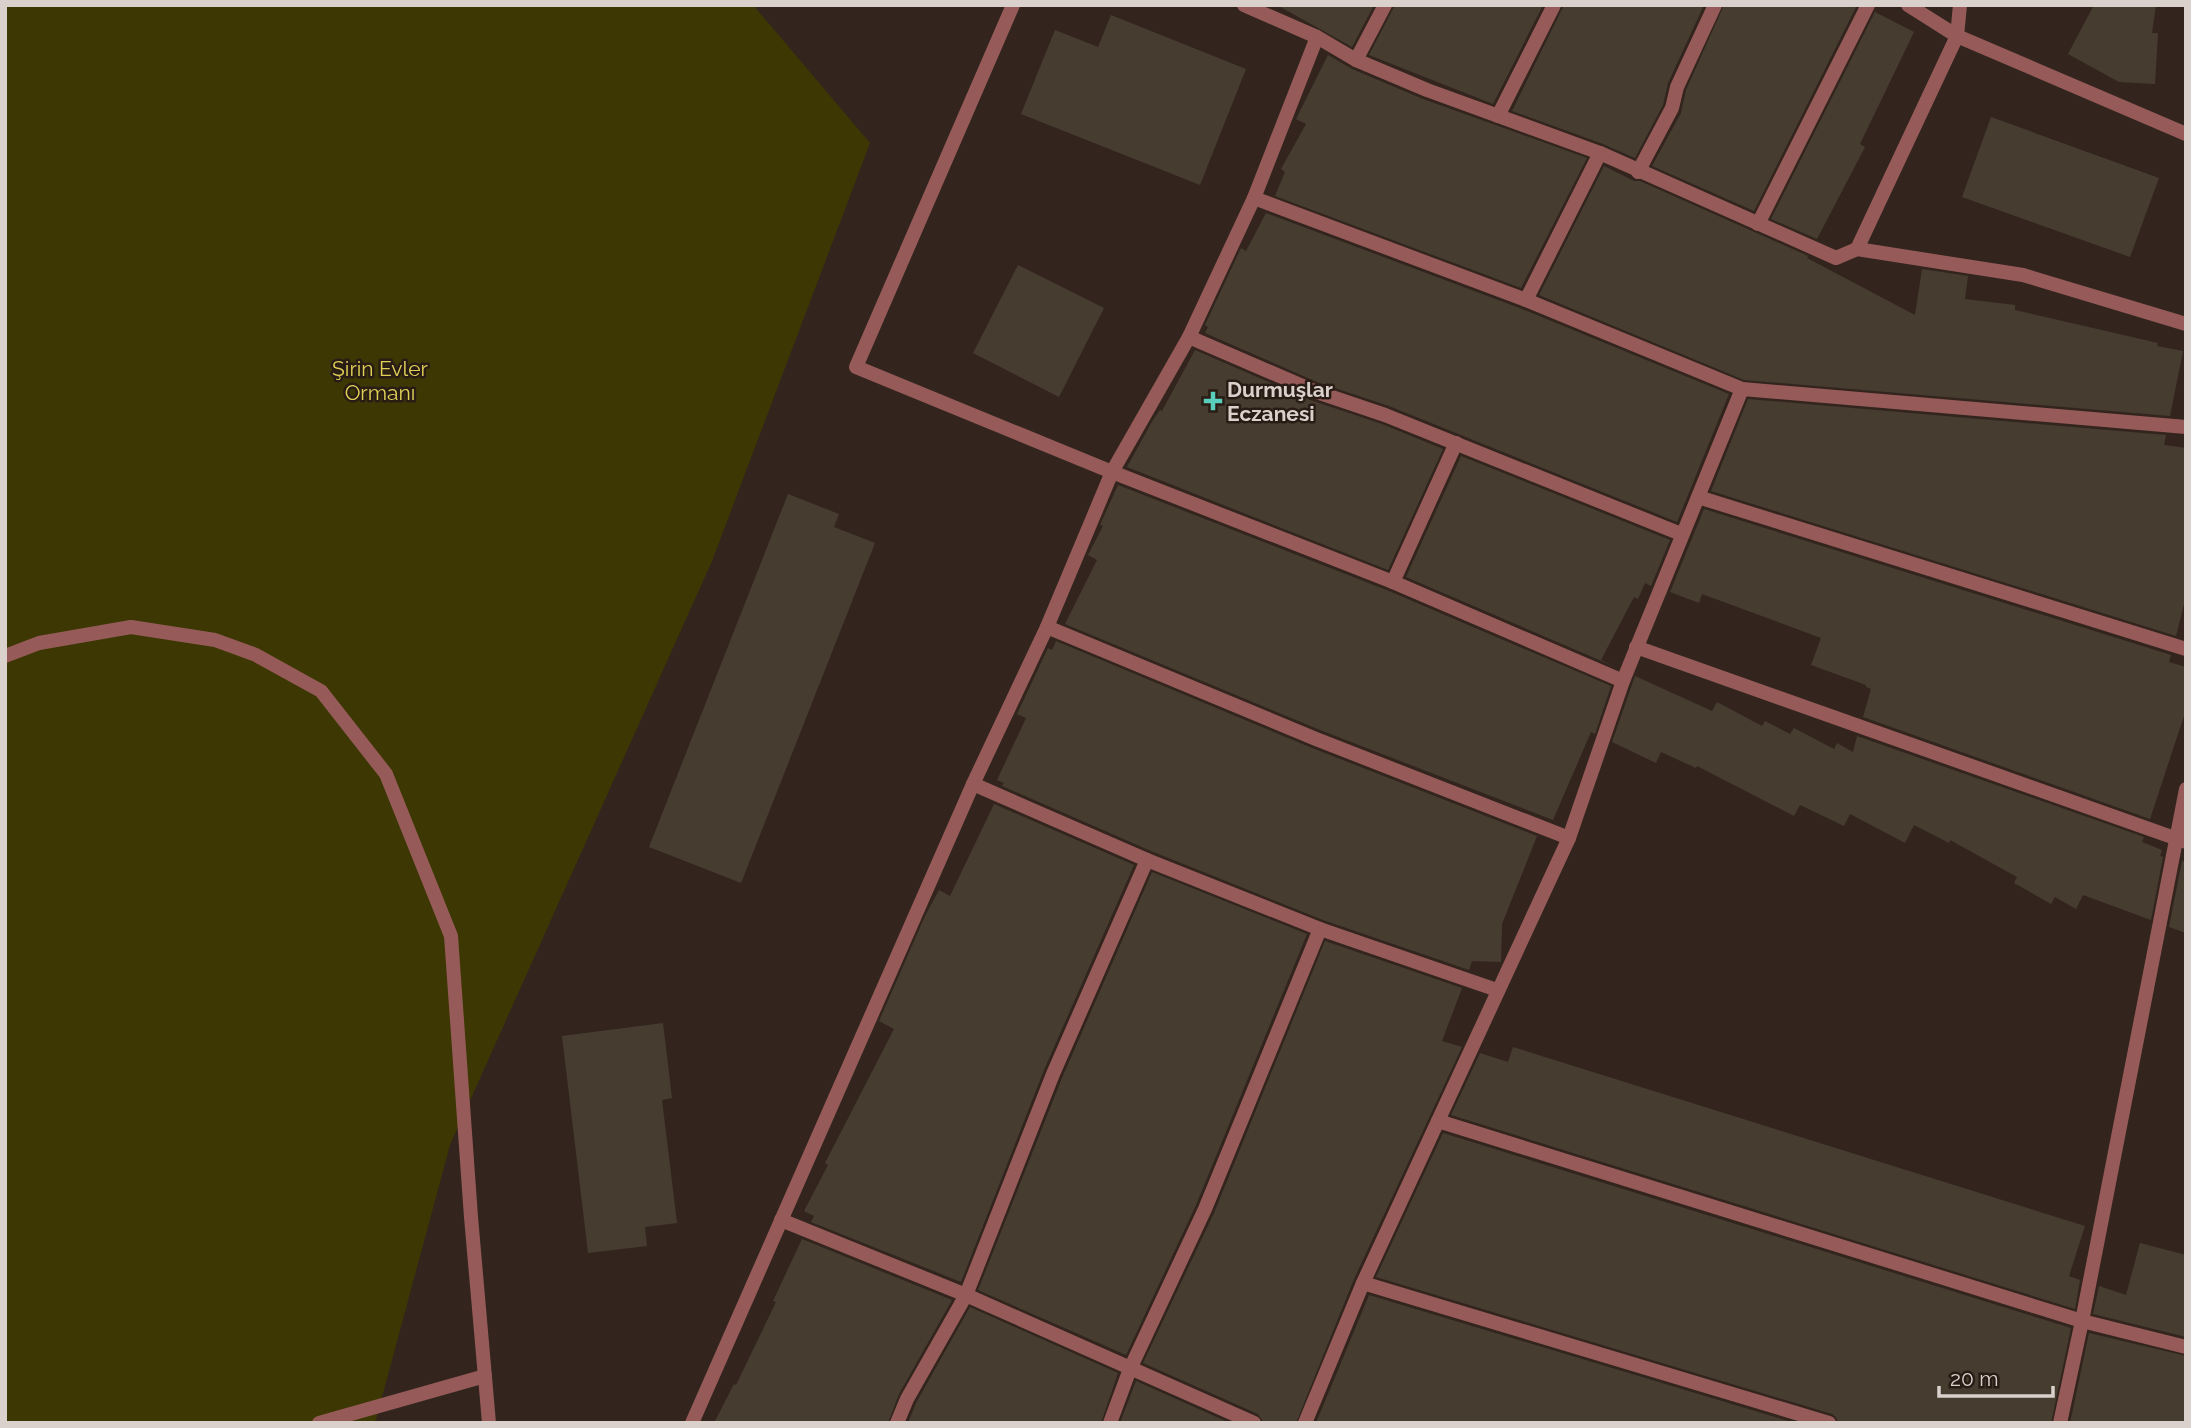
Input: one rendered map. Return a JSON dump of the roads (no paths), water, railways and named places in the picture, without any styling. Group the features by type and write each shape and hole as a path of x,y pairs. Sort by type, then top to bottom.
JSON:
{"street":[{"path":"1013,5 856,367 1112,472 1393,582 1623,681"},
{"path":"1244,5 1317,37 1356,60 1600,153 1836,258 1857,249 2023,275 2186,324"},
{"path":"1356,60 1385,5"},
{"path":"1498,116 1554,5"},
{"path":"1638,172 1672,108 1677,87 1715,5"},
{"path":"1758,224 1868,5"},
{"path":"1908,5 1957,36 2186,134"},
{"path":"1857,249 1957,36 1960,5"},
{"path":"692,1423 973,784 1047,626 1112,472 1189,337 1254,198 1317,37"},
{"path":"1526,300 1600,153"},
{"path":"1254,198 1526,300 1742,389 2186,427"},
{"path":"1189,337 1314,391 1385,415 1681,534"},
{"path":"1305,1423 1363,1283 1569,838 1636,647 1742,389"},
{"path":"1393,582 1456,443"},
{"path":"1698,497 2186,649"},
{"path":"1047,626 1316,739 1569,838"},
{"path":"5,656 39,643 131,627 215,640 257,655 321,691 386,774 451,936 489,1423"},
{"path":"1636,647 2181,840"},
{"path":"973,784 1147,860 1320,929 1497,990"},
{"path":"2060,1423 2181,840 2186,789"},
{"path":"897,1423 907,1399 966,1295 1053,1074 1147,860"},
{"path":"1110,1423 1130,1368 1205,1209 1320,929"},
{"path":"1438,1121 2082,1321 2186,1347"},
{"path":"781,1220 966,1295 1254,1423"},
{"path":"1363,1283 1829,1423"},
{"path":"319,1423 485,1376"}],"place":[{"name":"Durmuşlar Eczanesi","path":"1213,401"}],"park label":[{"name":"Şirin Evler Ormanı","path":"380,380"}]}
